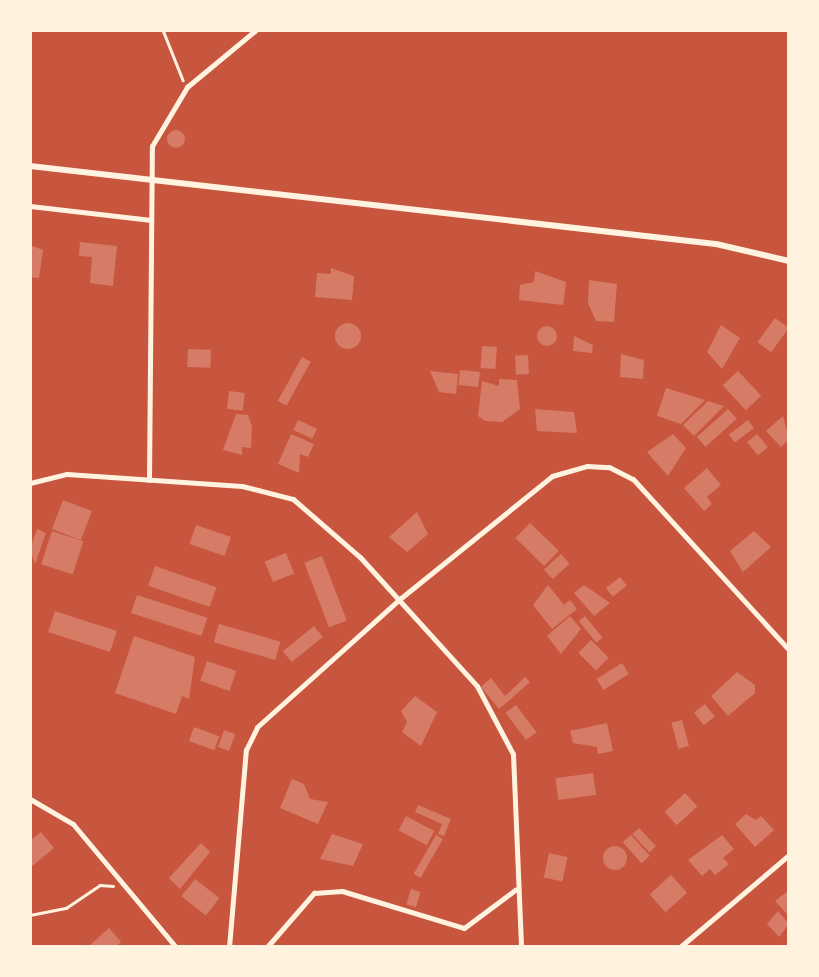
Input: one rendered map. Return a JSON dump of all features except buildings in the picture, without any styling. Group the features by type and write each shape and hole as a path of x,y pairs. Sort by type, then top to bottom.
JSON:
{"street":[{"path":"149,480 151,181 158,130 186,87 256,30"},
{"path":"30,166 716,244 789,262"},
{"path":"30,206 151,220"},
{"path":"229,947 246,750 257,727 401,598 552,476 609,467 633,479 789,650"},
{"path":"30,482 67,474 242,486 293,499 401,598 477,686 513,754 519,783 515,890 521,947"},
{"path":"30,799 73,824 176,947"},
{"path":"680,947 789,854"},
{"path":"267,947 314,893 342,891 464,928 515,890"}],"path":[{"path":"163,30 186,87"},
{"path":"30,915 66,908 100,885 129,889"}]}
